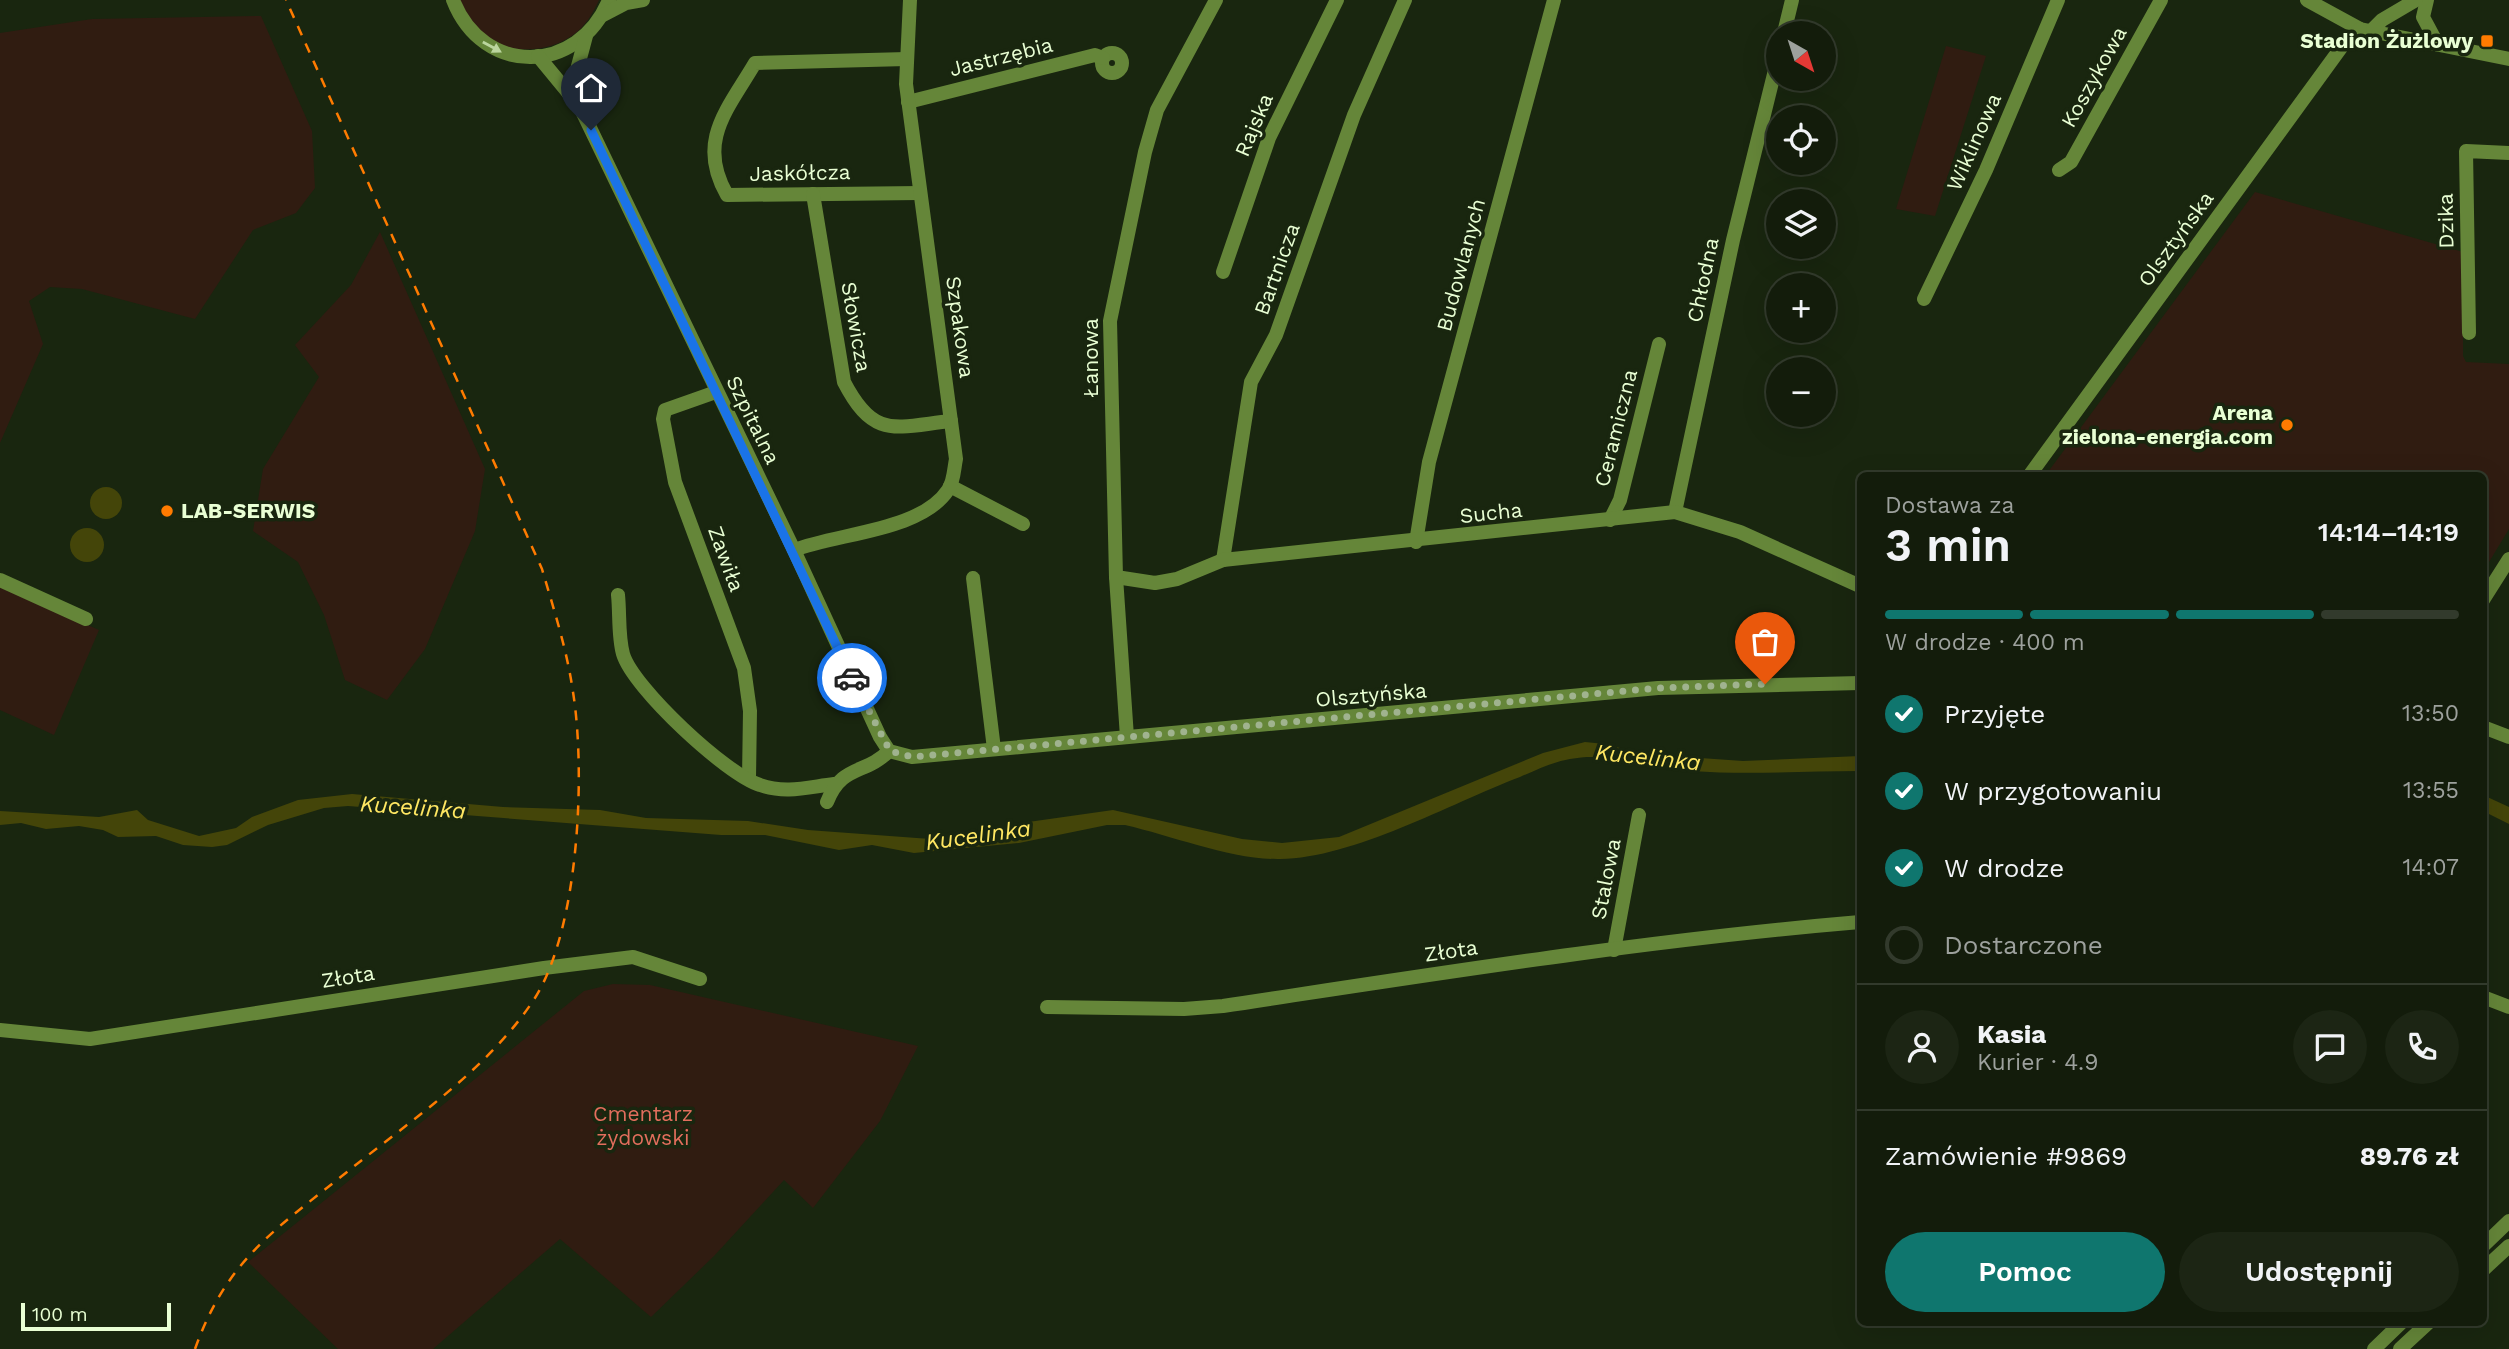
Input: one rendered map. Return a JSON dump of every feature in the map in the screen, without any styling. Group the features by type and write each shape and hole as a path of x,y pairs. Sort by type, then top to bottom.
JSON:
{"street":[{"path":"441,0 456,7 472,33 498,51 511,56 556,53 586,36 603,15 609,0"},
{"path":"603,15 626,3 643,0"},
{"name":"Szpakowa","path":"910,0 908,102 956,459 950,486"},
{"name":"Łanowa","path":"1126,737 1116,577 1110,321 1144,152 1157,110 1216,0"},
{"name":"Rajska","path":"1223,272 1269,138 1337,0"},
{"name":"Bartnicza","path":"1223,560 1251,382 1276,335 1354,115 1405,0"},
{"name":"Budowlanych","path":"1416,542 1429,462 1554,0"},
{"path":"1787,21 1792,0"},
{"name":"Wiklinowa","path":"1924,299 1986,170 2058,0"},
{"name":"Koszykowa","path":"2059,170 2071,162 2161,0"},
{"path":"2306,0 2366,30 2509,59"},
{"name":"Olsztyńska","path":"2032,472 2343,45 2416,0"},
{"path":"2427,0 2423,17 2438,45"},
{"name":"Szpitalna","path":"586,36 574,80 580,107 794,550 880,737 890,751"},
{"name":"Jastrzębia","path":"908,102 1095,55 1103,58"},
{"name":"Szpitalna","path":"538,56 580,107"},
{"name":"Jaskółcza","path":"907,59 755,63 720,122 712,145 717,178 727,195 920,193"},
{"name":"Chłodna","path":"1675,512 1732,240 1770,91"},
{"name":"Dzika","path":"2469,333 2466,151 2509,153"},
{"name":"Słowicza","path":"814,194 844,382 854,402 875,423 888,428 951,421"},
{"name":"Ceramiczna","path":"1610,520 1620,500 1659,344"},
{"name":"Zawiła","path":"716,392 665,410 663,419 675,482 744,668 750,711 748,778"},
{"path":"794,550 900,522 931,509 950,486 1023,524"},
{"name":"Sucha","path":"1116,577 1156,583 1177,579 1223,560 1416,542 1675,512 1740,532 1857,585"},
{"path":"2487,594 2509,559"},
{"path":"973,578 994,749"},
{"path":"0,580 86,619"},
{"path":"618,595 622,653 631,671 684,731 735,773 757,785 784,791 834,783 851,770 880,760 890,751"},
{"name":"Olsztyńska","path":"890,751 912,757 1240,729 1658,688 1857,682"},
{"path":"2487,729 2509,737"},
{"path":"827,802 834,783"},
{"name":"Stalowa","path":"1614,950 1639,815"},
{"name":"Złota","path":"1046,1007 1184,1009 1223,1006 1614,950 1857,922"},
{"name":"Złota","path":"0,1030 90,1039 544,968 633,957 700,979"},
{"path":"2487,998 2509,1006"},
{"path":"2487,1242 2509,1221"},
{"path":"2487,1266 2509,1246"},
{"path":"2374,1349 2398,1326"},
{"path":"2400,1349 2425,1326"}],"green space":[{"path":"460,0 599,0 588,19 573,35 548,47 521,49 507,47 482,35 470,22"},
{"path":"261,16 312,131 315,188 296,213 253,230 195,319 82,289 50,287 29,301 43,344 0,443 0,33 92,19"},
{"path":"1946,46 1986,56 1935,216 1896,209"},
{"path":"2255,192 2463,252 2463,356 2466,362 2509,364 2509,529 2487,565 2487,472 2048,472"},
{"path":"380,232 485,469 475,531 425,649 387,700 345,680 324,615 298,562 253,531 263,469 319,377 295,345 351,285"},
{"path":"0,586 99,630 54,735 0,710"},
{"name":"Cmentarz żydowski","path":"613,984 650,985 918,1046 880,1121 813,1208 784,1180 714,1256 651,1317 560,1239 433,1349 338,1349 248,1262 584,991"}],"water":[{"path":"106,487 117,492 122,503 117,514 106,519 95,514 90,503 95,492"},
{"path":"87,528 99,533 104,545 99,557 87,562 75,557 70,545 75,533"},
{"name":"Kucelinka","path":"1585,742 1643,754 1743,761 1857,756 1857,771 1712,772 1600,757 1570,759 1538,769 1370,840 1339,850 1280,859 1223,852 1125,825 1107,825 1019,843 914,853 872,845 839,850 765,835 721,835 348,806 324,808 268,825 227,845 212,847 183,845 156,836 118,837 103,830 79,826 46,829 21,823 0,825 0,811 99,817 137,810 148,820 199,836 236,828 252,817 298,800 352,794 503,807 600,810 646,818 748,821 808,830 944,840 1015,824 1113,810 1242,839 1282,843 1339,837 1543,753"},
{"path":"2487,797 2509,807 2509,824 2487,813"}],"railway":[{"path":"195,1349 222,1291 256,1248 470,1072 493,1050 533,1001 548,971 560,935 569,894 578,807 579,765 573,692 564,645 542,569 286,0"}],"way so far":[{"path":"852,678 880,737 890,751 912,757 1240,729 1658,688 1765,684"}],"place":[{"name":"Stadion Żużlowy","path":"2487,41"},
{"name":"Arena zielona-energia.com","path":"2287,425"},
{"name":"LAB-SERWIS","path":"167,511"}],"route":[{"path":"591,130 794,550 852,678"}]}
